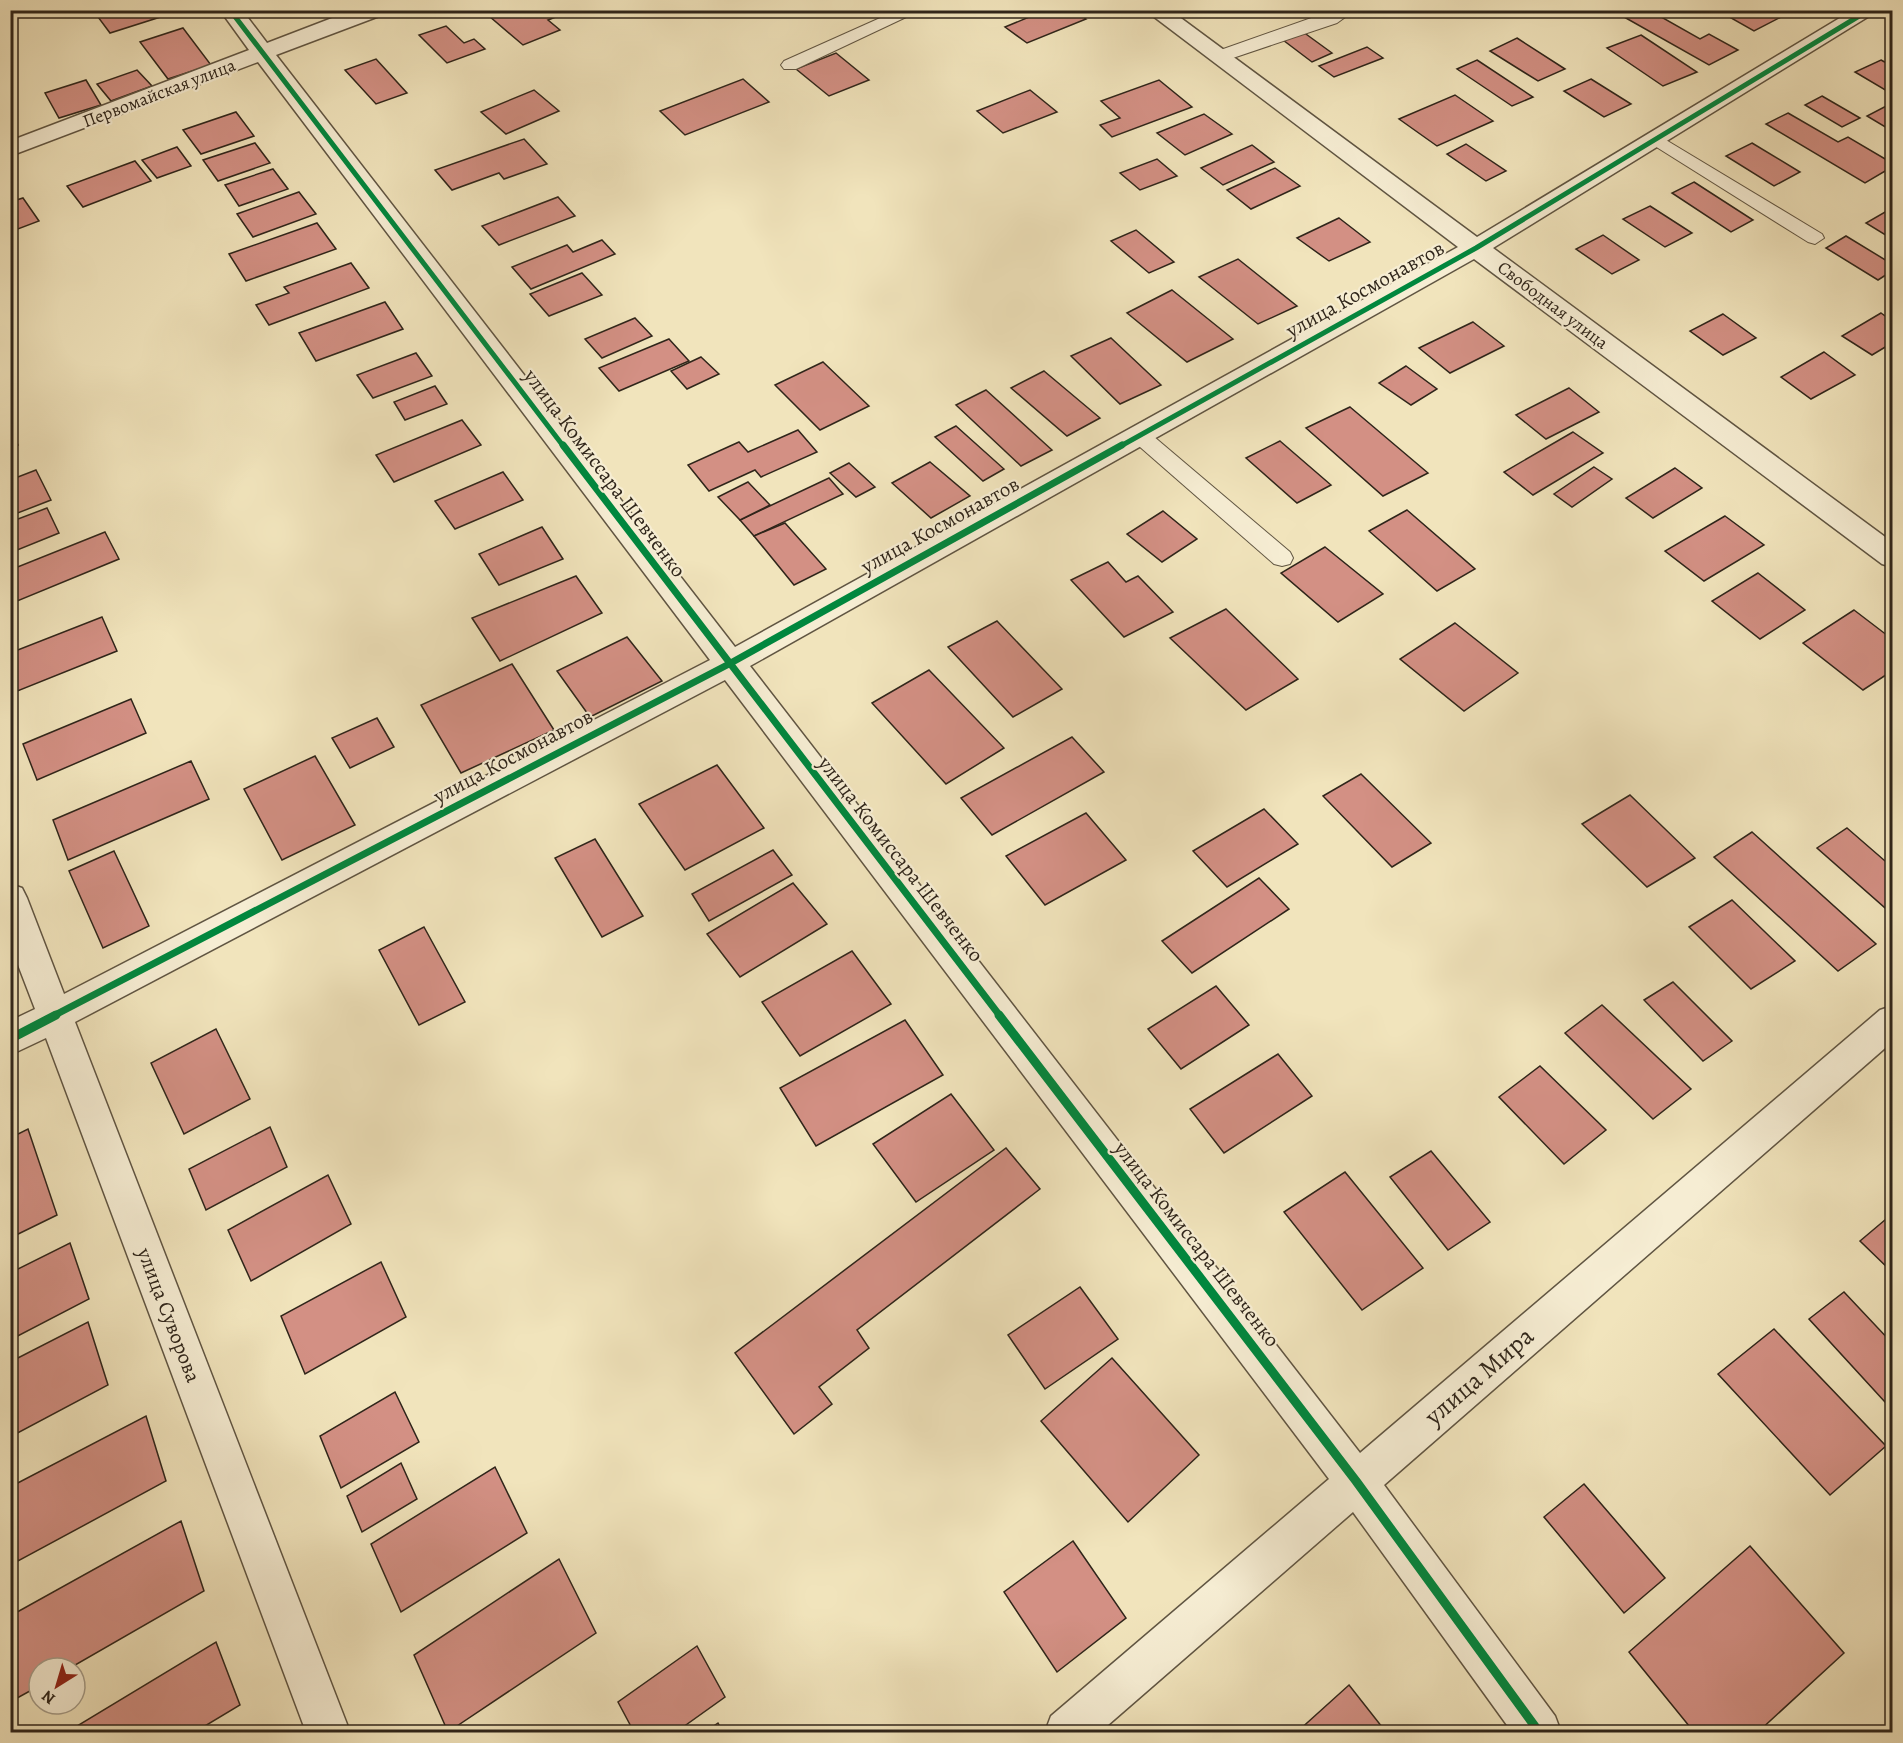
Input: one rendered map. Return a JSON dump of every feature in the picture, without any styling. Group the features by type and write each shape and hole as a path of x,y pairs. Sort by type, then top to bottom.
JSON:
{"street":[{"name":"улица Комиссара Шевченко","path":"230,10 1356,1481 1539,1732"},
{"name":"Первомайская улица","path":"10,149 374,10"},
{"name":"Свободная улица","path":"1155,10 1893,557"},
{"name":"улица Космонавтов","path":"10,1039 729,664 1476,248 1869,10"},
{"name":"улица Суворова","path":"10,898 328,1732"},
{"name":"улица Мира","path":"1067,1732 1356,1481 1893,1022"}],"lane":[{"path":"790,65 913,10"},
{"path":"1218,57 1331,19 1347,10"},
{"path":"1656,139 1815,238"},
{"path":"1139,435 1282,558"}],"building":[{"path":"119,10 171,10 173,13 110,33 98,17"},
{"path":"482,10 567,10 569,12 548,20 560,30 523,45"},
{"path":"638,10 664,10 647,17"},
{"path":"1046,10 1074,10 1086,19 1027,43 1005,27"},
{"path":"1624,10 1649,10 1700,39 1709,34 1738,50 1709,65 1617,13"},
{"path":"1717,10 1768,10 1781,17 1754,31"},
{"path":"446,26 464,43 474,39 485,49 447,63 419,35"},
{"path":"183,28 211,65 168,79 140,42"},
{"path":"1299,29 1332,53 1312,62 1279,37"},
{"path":"1641,35 1697,72 1663,86 1607,48"},
{"path":"1517,38 1565,69 1538,81 1490,51"},
{"path":"1367,47 1383,58 1334,77 1319,66"},
{"path":"836,53 869,80 829,96 796,69"},
{"path":"376,59 407,93 376,104 345,70"},
{"path":"1477,60 1533,97 1512,106 1457,69"},
{"path":"1881,60 1892,66 1892,94 1855,72"},
{"path":"137,70 152,86 111,101 97,84"},
{"path":"743,79 769,102 685,135 660,111"},
{"path":"1591,79 1631,104 1604,117 1564,91"},
{"path":"86,80 101,105 59,118 45,93"},
{"path":"1159,80 1192,107 1112,137 1100,125 1120,118 1101,101"},
{"path":"534,90 559,111 506,134 481,112"},
{"path":"1030,90 1057,112 1003,133 977,111"},
{"path":"1455,95 1493,121 1437,146 1399,119"},
{"path":"1822,96 1860,118 1842,127 1805,105"},
{"path":"1892,103 1892,131 1867,116"},
{"path":"236,112 254,136 201,154 183,130"},
{"path":"1788,113 1838,142 1848,137 1892,163 1892,167 1865,183 1766,124"},
{"path":"1204,114 1232,134 1185,155 1157,133"},
{"path":"524,139 547,164 504,179 499,173 452,190 435,170"},
{"path":"255,143 270,163 218,181 203,160"},
{"path":"1752,143 1800,172 1774,186 1726,156"},
{"path":"1466,144 1506,171 1486,181 1447,154"},
{"path":"1252,145 1274,162 1223,185 1201,168"},
{"path":"177,147 191,166 157,178 142,160"},
{"path":"1157,159 1177,176 1140,190 1120,173"},
{"path":"135,161 151,181 83,207 67,186"},
{"path":"1275,168 1300,186 1251,209 1227,190"},
{"path":"273,169 288,189 239,206 225,185"},
{"path":"1694,182 1753,220 1731,232 1672,193"},
{"path":"299,192 316,214 253,237 237,214"},
{"path":"558,197 575,216 499,245 482,226"},
{"path":"23,198 39,221 10,232 10,202"},
{"path":"1650,206 1692,233 1665,247 1623,219"},
{"path":"1892,208 1892,239 1866,223"},
{"path":"1339,218 1370,242 1329,261 1297,238"},
{"path":"317,223 336,249 246,281 229,254"},
{"path":"1136,230 1174,262 1149,273 1111,241"},
{"path":"1603,235 1639,260 1612,274 1576,249"},
{"path":"1846,236 1892,264 1892,271 1878,280 1826,248"},
{"path":"602,240 615,254 531,289 512,267 567,245 573,252"},
{"path":"1238,259 1297,306 1258,324 1199,277"},
{"path":"351,263 369,288 269,325 256,305 289,293 284,287"},
{"path":"582,273 602,295 549,316 530,294"},
{"path":"1172,290 1233,339 1187,362 1127,313"},
{"path":"385,302 403,329 316,361 299,333"},
{"path":"1881,313 1892,321 1892,343 1872,355 1842,336"},
{"path":"1723,314 1756,338 1723,355 1690,331"},
{"path":"635,318 652,336 602,358 585,339"},
{"path":"1473,322 1504,346 1450,373 1419,348"},
{"path":"1111,338 1161,385 1120,404 1071,356"},
{"path":"669,339 689,361 619,391 599,368"},
{"path":"1824,352 1855,375 1811,399 1781,377"},
{"path":"416,353 432,376 373,398 357,375"},
{"path":"701,357 719,374 687,389 671,371"},
{"path":"823,362 869,406 820,430 775,385"},
{"path":"1406,366 1437,389 1411,405 1379,383"},
{"path":"1044,371 1100,418 1067,436 1011,388"},
{"path":"435,386 447,404 405,420 394,402"},
{"path":"1569,388 1599,412 1546,439 1516,415"},
{"path":"986,390 1052,450 1021,466 956,405"},
{"path":"1350,407 1428,473 1383,496 1306,428"},
{"path":"462,420 481,445 394,482 376,455"},
{"path":"10,426 18,445 10,448"},
{"path":"956,426 1004,469 983,481 935,437"},
{"path":"798,430 817,452 761,477 755,470 709,491 688,465 739,442 748,452"},
{"path":"1573,432 1603,453 1533,495 1504,472"},
{"path":"1280,441 1331,485 1297,503 1246,458"},
{"path":"930,462 970,496 931,518 892,483"},
{"path":"849,463 875,487 856,497 830,473"},
{"path":"1594,467 1612,479 1572,507 1554,494"},
{"path":"1675,468 1702,488 1653,518 1626,498"},
{"path":"36,470 51,500 10,516 10,480"},
{"path":"503,472 523,500 455,529 435,501"},
{"path":"829,478 843,494 754,536 740,520"},
{"path":"748,482 770,505 740,520 718,497"},
{"path":"47,508 59,533 10,553 10,522"},
{"path":"1407,510 1475,569 1437,591 1369,531"},
{"path":"1163,511 1197,539 1162,562 1127,534"},
{"path":"1725,516 1764,545 1704,581 1665,551"},
{"path":"785,523 826,569 794,585 754,536"},
{"path":"542,527 563,559 499,585 479,554"},
{"path":"105,532 119,559 10,604 10,570"},
{"path":"1325,547 1383,594 1338,622 1281,573"},
{"path":"1108,562 1126,582 1138,576 1173,612 1124,637 1071,580"},
{"path":"1758,573 1805,610 1760,639 1712,601"},
{"path":"576,576 602,613 500,661 472,618"},
{"path":"1226,609 1298,679 1246,710 1170,638"},
{"path":"1854,610 1892,639 1892,671 1863,690 1803,643"},
{"path":"102,617 117,651 10,694 10,653"},
{"path":"997,621 1062,689 1013,717 948,647"},
{"path":"1455,623 1518,673 1464,711 1400,659"},
{"path":"627,637 662,681 590,717 557,671"},
{"path":"512,664 554,730 461,773 421,705"},
{"path":"929,670 1004,748 946,784 872,703"},
{"path":"131,699 146,733 37,780 23,744"},
{"path":"377,718 394,747 350,768 332,738"},
{"path":"1072,737 1104,772 992,835 961,798"},
{"path":"315,756 355,825 282,860 244,789"},
{"path":"191,761 209,799 68,860 53,820"},
{"path":"717,765 764,828 685,870 639,804"},
{"path":"1361,774 1431,843 1392,867 1323,796"},
{"path":"1630,795 1695,858 1647,887 1582,824"},
{"path":"1264,809 1298,844 1227,887 1193,851"},
{"path":"1086,813 1126,860 1045,905 1006,856"},
{"path":"1847,828 1892,867 1892,914 1817,848"},
{"path":"1752,832 1876,944 1838,971 1714,857"},
{"path":"595,839 643,916 602,937 555,858"},
{"path":"773,850 792,875 709,921 692,894"},
{"path":"114,851 149,926 103,948 69,871"},
{"path":"1259,878 1289,909 1192,973 1162,941"},
{"path":"793,883 827,924 740,977 707,934"},
{"path":"1732,900 1795,961 1751,989 1689,927"},
{"path":"424,927 465,1002 419,1025 379,950"},
{"path":"852,951 891,1004 800,1056 762,1002"},
{"path":"1673,982 1732,1041 1703,1061 1644,1000"},
{"path":"1216,986 1249,1025 1181,1069 1148,1029"},
{"path":"1602,1005 1691,1089 1653,1119 1565,1033"},
{"path":"905,1020 943,1075 816,1146 780,1088"},
{"path":"216,1029 250,1099 184,1134 151,1063"},
{"path":"1278,1054 1312,1096 1224,1153 1190,1109"},
{"path":"1540,1066 1606,1130 1564,1164 1499,1097"},
{"path":"951,1094 994,1150 916,1202 873,1144"},
{"path":"270,1127 287,1167 206,1210 189,1169"},
{"path":"28,1129 57,1215 10,1238 10,1138"},
{"path":"1006,1148 1040,1189 857,1330 869,1348 819,1387 832,1404 794,1434 735,1353"},
{"path":"1431,1151 1490,1222 1448,1250 1390,1177"},
{"path":"1345,1172 1423,1268 1362,1310 1284,1212"},
{"path":"328,1175 351,1224 251,1281 228,1230"},
{"path":"1892,1214 1892,1272 1860,1241"},
{"path":"70,1243 89,1299 10,1340 10,1273"},
{"path":"381,1262 406,1317 305,1374 281,1316"},
{"path":"1080,1287 1118,1339 1045,1389 1008,1335"},
{"path":"1844,1292 1892,1343 1892,1397 1885,1402 1809,1319"},
{"path":"88,1322 108,1385 10,1437 10,1362"},
{"path":"1774,1329 1886,1446 1830,1495 1718,1374"},
{"path":"1112,1358 1199,1455 1128,1522 1041,1421"},
{"path":"395,1392 419,1442 341,1488 320,1436"},
{"path":"146,1416 166,1481 18,1561 10,1532 10,1487"},
{"path":"401,1463 417,1499 362,1532 347,1496"},
{"path":"495,1467 527,1533 401,1612 371,1544"},
{"path":"1584,1484 1665,1578 1624,1613 1544,1517"},
{"path":"181,1521 204,1591 87,1658 87,1656 27,1656 27,1693 10,1702 10,1616"},
{"path":"1073,1541 1126,1618 1057,1672 1004,1592"},
{"path":"1750,1546 1844,1653 1758,1732 1694,1732 1629,1652"},
{"path":"559,1559 596,1633 448,1732 414,1655"},
{"path":"216,1642 240,1705 195,1732 73,1732 72,1729"},
{"path":"697,1646 725,1697 676,1732 634,1732 618,1702"},
{"path":"1349,1685 1386,1732 1297,1732"},
{"path":"718,1723 723,1732 705,1732"}],"cycle path":[{"path":"230,10 1356,1481 1539,1732"},
{"path":"10,1039 729,664 1476,248 1869,10"}]}
